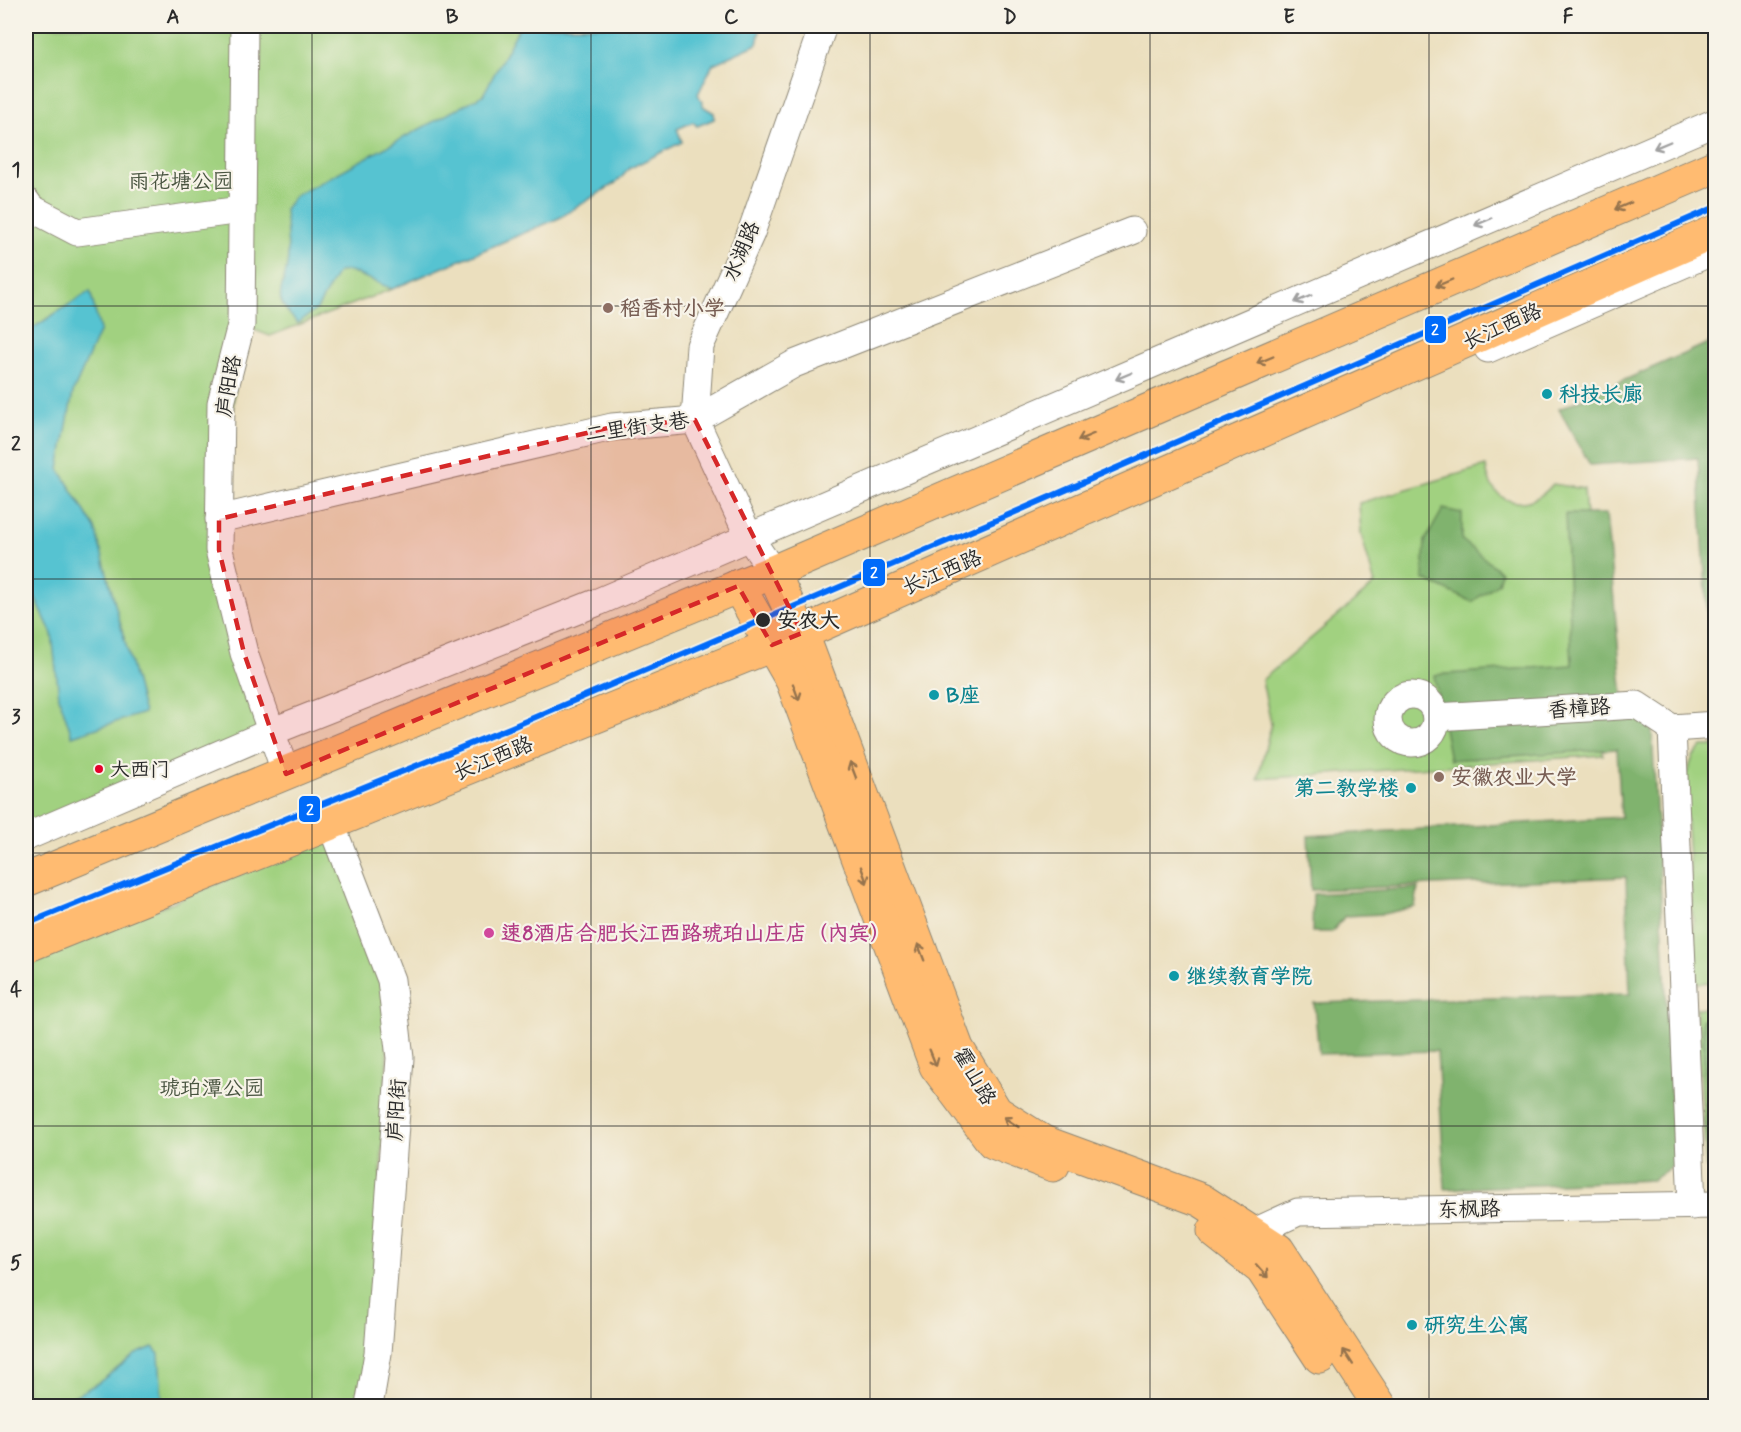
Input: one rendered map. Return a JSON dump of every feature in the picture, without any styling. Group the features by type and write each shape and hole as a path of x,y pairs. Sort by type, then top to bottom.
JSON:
{"main road":[{"path":"26,880 773,572 1716,166"},
{"name":"长江西路","path":"26,946 333,830 789,643 1716,231"},
{"name":"霍山路","path":"773,572 789,643 792,680 936,1066 993,1142 1241,1238 1278,1250 1380,1407"},
{"name":"霍山路","path":"738,586 789,643"},
{"name":"霍山路","path":"1241,1238 1353,1407"}],"street":[{"name":"庐阳路","path":"244,26 241,325 221,404 219,550 244,653 286,774"},
{"name":"水湖路","path":"773,572 750,537 695,420 700,346 751,233 823,26"},
{"path":"26,837 271,732 587,606 1716,122"},
{"path":"26,201 31,208 77,232 241,210"},
{"name":"二里街支巷","path":"219,519 612,427 695,420 794,364 1132,231"},
{"path":"789,643 970,575 1716,250"},
{"name":"香樟路","path":"1436,717 1637,705 1672,728"},
{"path":"1704,1206 1672,728 1716,725"},
{"path":"26,963 333,830"},
{"name":"庐阳街","path":"333,830 391,980 400,1058 378,1353 369,1407"},
{"name":"东枫路","path":"1241,1238 1298,1212 1704,1206"}],"highlighted area":[{"path":"695,420 802,633 772,645 738,586 286,774 244,653 219,550 219,519 612,427"}],"green space":[{"name":"雨花塘公园","path":"26,26 761,26 757,44 712,64 698,94 704,107 714,113 714,119 697,126 693,122 677,129 682,142 630,168 617,182 559,218 392,289 270,336 241,325 219,550 271,732 26,837"},
{"path":"1715,340 1716,709 1713,709 1698,458 1590,465 1559,409"},
{"path":"1486,466 1495,490 1512,501 1522,502 1533,499 1553,484 1584,489 1603,755 1258,779 1271,724 1262,680 1375,584 1361,534 1359,503"},
{"path":"1443,509 1462,513 1462,540 1501,572 1498,583 1472,602 1423,579 1425,541"},
{"path":"1565,514 1606,514 1624,709 1652,730 1675,1164 1652,1180 1445,1189 1437,1051 1319,1054 1314,1003 1630,994 1626,877 1311,890 1308,836 1621,817 1617,749 1450,760 1434,675 1572,665"},
{"path":"1702,746 1715,746 1715,982 1697,983 1684,781 1693,757"},
{"name":"琥珀潭公园","path":"335,835 391,980 369,1406 26,1406 26,963"},
{"path":"1418,888 1415,907 1383,914 1345,916 1332,932 1312,932 1313,894"},
{"path":"1715,1007 1715,1176 1706,1167 1696,1008"},
{"path":"1715,1013 1715,1166 1708,1158 1702,1020"}],"water":[{"path":"520,26 761,26 757,44 713,64 698,94 704,107 714,113 714,119 697,126 693,122 677,129 682,142 630,168 617,182 559,218 392,289 350,271 338,272 317,309 298,323 288,313 281,298 288,256 285,209 295,196 483,95"},
{"path":"90,291 100,330 73,392 59,469 95,528 144,713 72,736 59,697 52,634 26,578 26,321 33,328"},
{"path":"153,1347 159,1354 162,1400 150,1406 56,1406 98,1383 136,1354"}],"transit line":[{"name":"2","path":"26,924 512,727 1013,513 1716,207"}],"place":[{"name":"稻香村小学","path":"608,308"},
{"name":"科技长廊","path":"1547,394"},
{"name":"安农大","path":"763,620"},
{"name":"B座","path":"934,695"},
{"name":"大西门","path":"99,769"},
{"name":"安徽农业大学","path":"1439,777"},
{"name":"第二教学楼","path":"1411,788"},
{"name":"速8酒店合肥长江西路琥珀山庄店（内宾）","path":"489,933"},
{"name":"继续教育学院","path":"1174,976"},
{"name":"研究生公寓","path":"1412,1325"}]}
